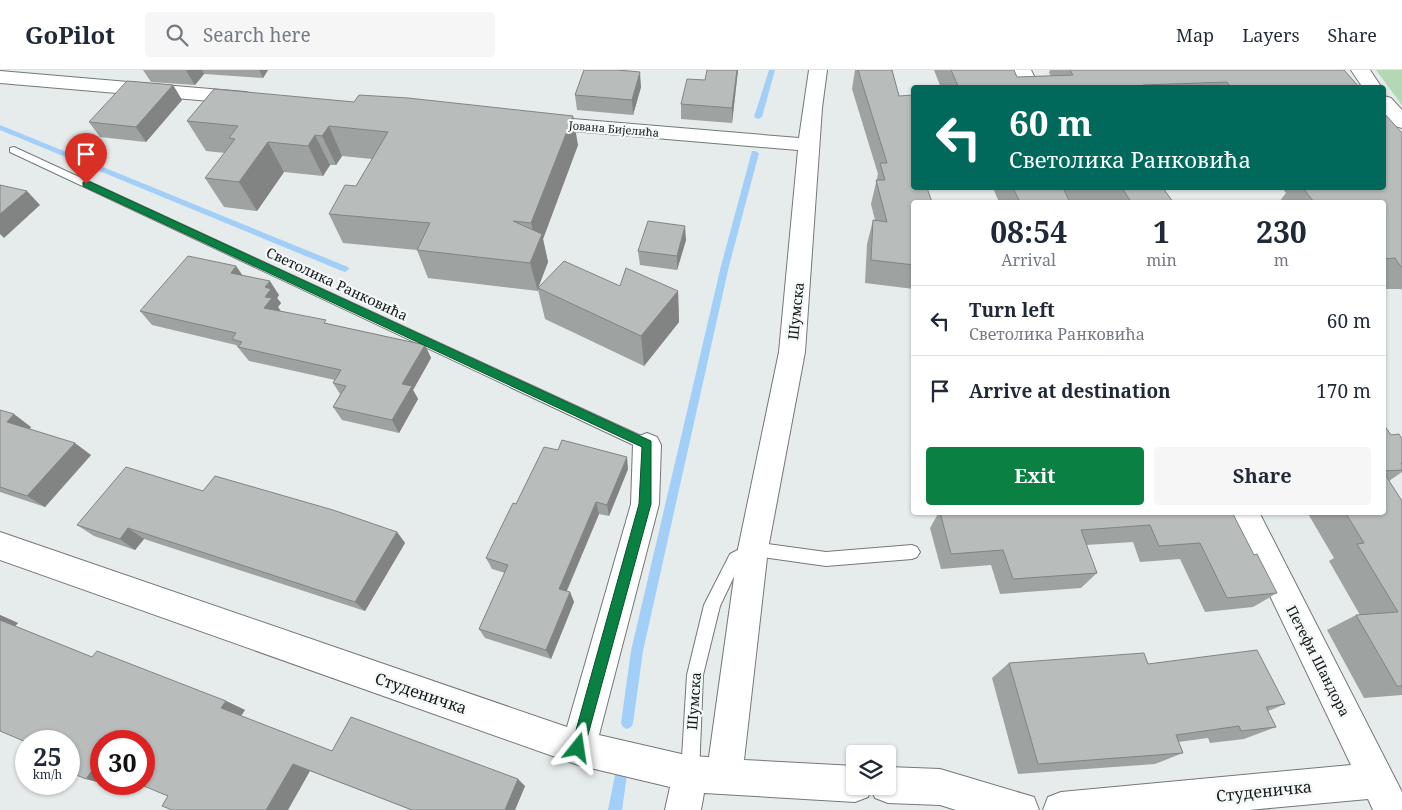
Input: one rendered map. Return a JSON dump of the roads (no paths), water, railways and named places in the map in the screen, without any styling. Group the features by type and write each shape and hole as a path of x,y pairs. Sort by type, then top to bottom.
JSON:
{"street":[{"name":"Шумска","path":"724,776 753,549 792,352 818,70"},
{"path":"1022,70 1030,85"},
{"path":"1360,70 1371,85"},
{"path":"0,77 267,100"},
{"path":"1386,104 1402,122"},
{"name":"Јована Бијелића","path":"513,120 810,145"},
{"path":"578,748 645,504 647,445"},
{"name":"Петефи Шандора","path":"1245,515 1385,795"},
{"name":"Студеничка","path":"0,546 578,748 690,774 846,783"},
{"name":"Шумска","path":"683,810 690,774"},
{"path":"896,785 940,787 1012,810"},
{"name":"Студеничка","path":"1062,810 1385,795"}],"lane":[{"name":"Светолика Ранковића","path":"14,150 647,445"},
{"path":"753,549 826,559 912,552"},
{"name":"Шумска","path":"690,774 695,675 712,605 735,559 753,549"}],"waterway":[{"path":"758,117 772,70"},
{"path":"0,127 345,269"},
{"path":"627,723 637,651 725,266 755,153"},
{"path":"615,810 621,775"}]}
